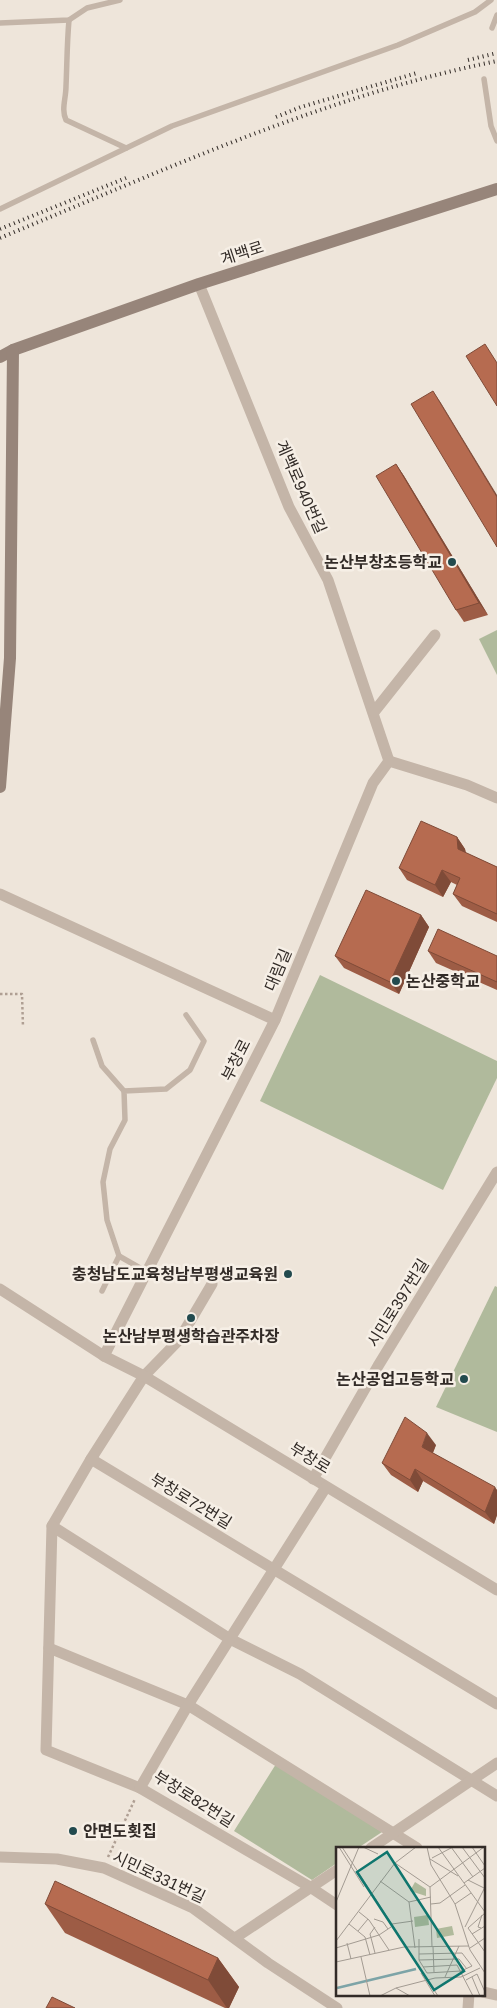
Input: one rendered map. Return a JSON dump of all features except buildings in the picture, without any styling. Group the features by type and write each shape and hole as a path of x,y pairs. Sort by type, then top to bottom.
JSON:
{"street":[{"name":"계백로","path":"0,357 13,350 199,284 497,188"},
{"name":"계백로940번길","path":"199,284 289,507 328,580 390,761"},
{"path":"0,787 10,658 13,350"},
{"path":"374,712 435,635"},
{"path":"390,761 467,785 497,798"},
{"name":"대림길","path":"275,1020 373,783 390,761"},
{"path":"0,894 275,1020"},
{"name":"부창로","path":"104,1356 275,1020"},
{"name":"시민로397번길","path":"313,1479 378,1366 497,1172"},
{"path":"140,1788 46,1750 52,1526 91,1459 144,1376 179,1340 212,1284"},
{"name":"부창로","path":"0,1289 104,1356 144,1376 497,1590"},
{"name":"부창로72번길","path":"91,1459 274,1570"},
{"name":"부창로82번길","path":"326,1487 188,1705 140,1788 310,1887 336,1904"},
{"path":"52,1526 230,1640 300,1674 497,1796"},
{"path":"274,1570 497,1704"},
{"path":"49,1648 188,1705 415,1847"},
{"path":"373,1847 497,1763"},
{"name":"시민로331번길","path":"0,1857 56,1859 104,1868 193,1908 310,1993 337,2008"},
{"path":"235,1938 336,1871"},
{"path":"484,1992 497,1995"}],"lane":[{"path":"0,23 69,20 87,8 120,0"},
{"path":"0,209 172,126 398,45 475,12 491,0"},
{"path":"492,28 497,15"},
{"path":"69,20 66,88 62,113 66,120 76,126 126,148"},
{"path":"484,79 491,126 497,142"},
{"path":"124,1092 166,1090 190,1070 204,1041 186,1015"},
{"path":"93,1040 102,1066 124,1092 125,1120 110,1149 103,1182 107,1220 119,1256 147,1272"},
{"path":"102,1291 119,1256"}],"path":[{"path":"0,994 22,994 23,1027"},
{"path":"104,1868 140,1788"}],"green space":[{"path":"497,630 497,675 479,639"},
{"path":"320,975 497,1061 497,1078 443,1190 260,1101"},
{"path":"495,1286 497,1287 497,1432 436,1407"},
{"path":"276,1764 382,1832 360,1847 336,1847 336,1864 312,1880 234,1831"}],"railway":[{"path":"468,60 497,53"},
{"path":"0,238 183,162 306,115 369,94 497,61"},
{"path":"276,117 301,107 417,73"},
{"path":"0,229 126,178"}],"place":[{"name":"논산부창초등학교","path":"452,562"},
{"name":"논산중학교","path":"396,981"},
{"name":"충청남도교육청남부평생교육원","path":"288,1274"},
{"name":"논산남부평생학습관주차장","path":"191,1318"},
{"name":"논산공업고등학교","path":"464,1379"},
{"name":"안면도횟집","path":"73,1831"}]}
